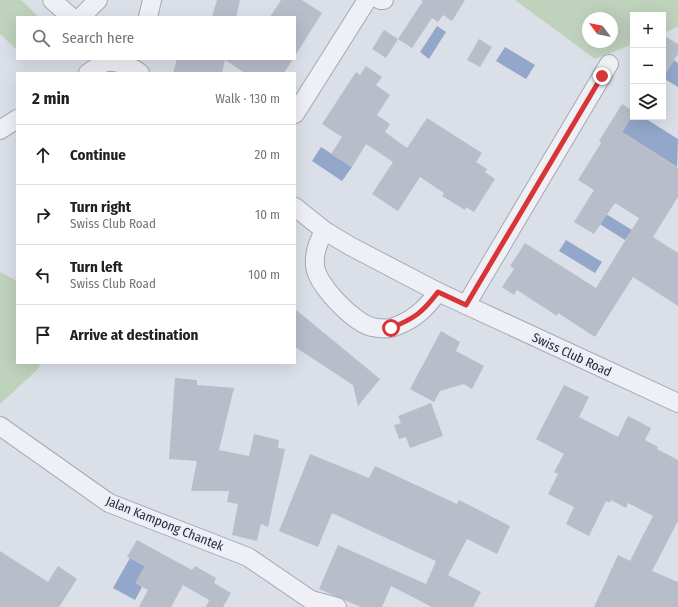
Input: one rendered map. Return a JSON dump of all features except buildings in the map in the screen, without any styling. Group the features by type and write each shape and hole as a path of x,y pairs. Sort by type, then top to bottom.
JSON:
{"street":[{"path":"52,0 70,16"},
{"path":"82,16 98,0"},
{"path":"148,16 152,0"},
{"path":"296,112 367,0"},
{"path":"90,72 113,61 137,67"},
{"path":"466,305 609,64"},
{"path":"0,130 16,120"},
{"name":"Swiss Club Road","path":"296,208 325,231 350,246 438,292 678,403"},
{"path":"325,231 321,237 316,253 315,267 325,288 352,316 371,327 391,328 409,321 425,309 438,292"},
{"name":"Jalan Kampong Chantek","path":"0,426 109,503 248,557 311,600 337,607"}],"green space":[{"path":"0,0 21,0 38,16 16,16 16,49 0,34"},
{"path":"515,0 678,0 678,27 666,32 666,12 630,12 630,45 595,59"},
{"path":"0,272 16,280 16,364 40,364 39,368 0,404"}],"water":[{"path":"437,26 446,32 429,59 420,52"},
{"path":"505,47 535,65 526,79 496,61"},
{"path":"674,60 678,63 678,87 666,80 666,73"},
{"path":"630,119 648,120 678,139 677,167 622,132"},
{"path":"321,147 352,167 342,181 312,161"},
{"path":"593,206 632,230 625,240 587,216"},
{"path":"566,240 602,262 595,273 559,251"},
{"path":"130,558 145,566 136,583 142,587 135,600 113,588"}],"route":[{"path":"391,328 409,321 425,309 438,292 466,305 602,76"}]}
